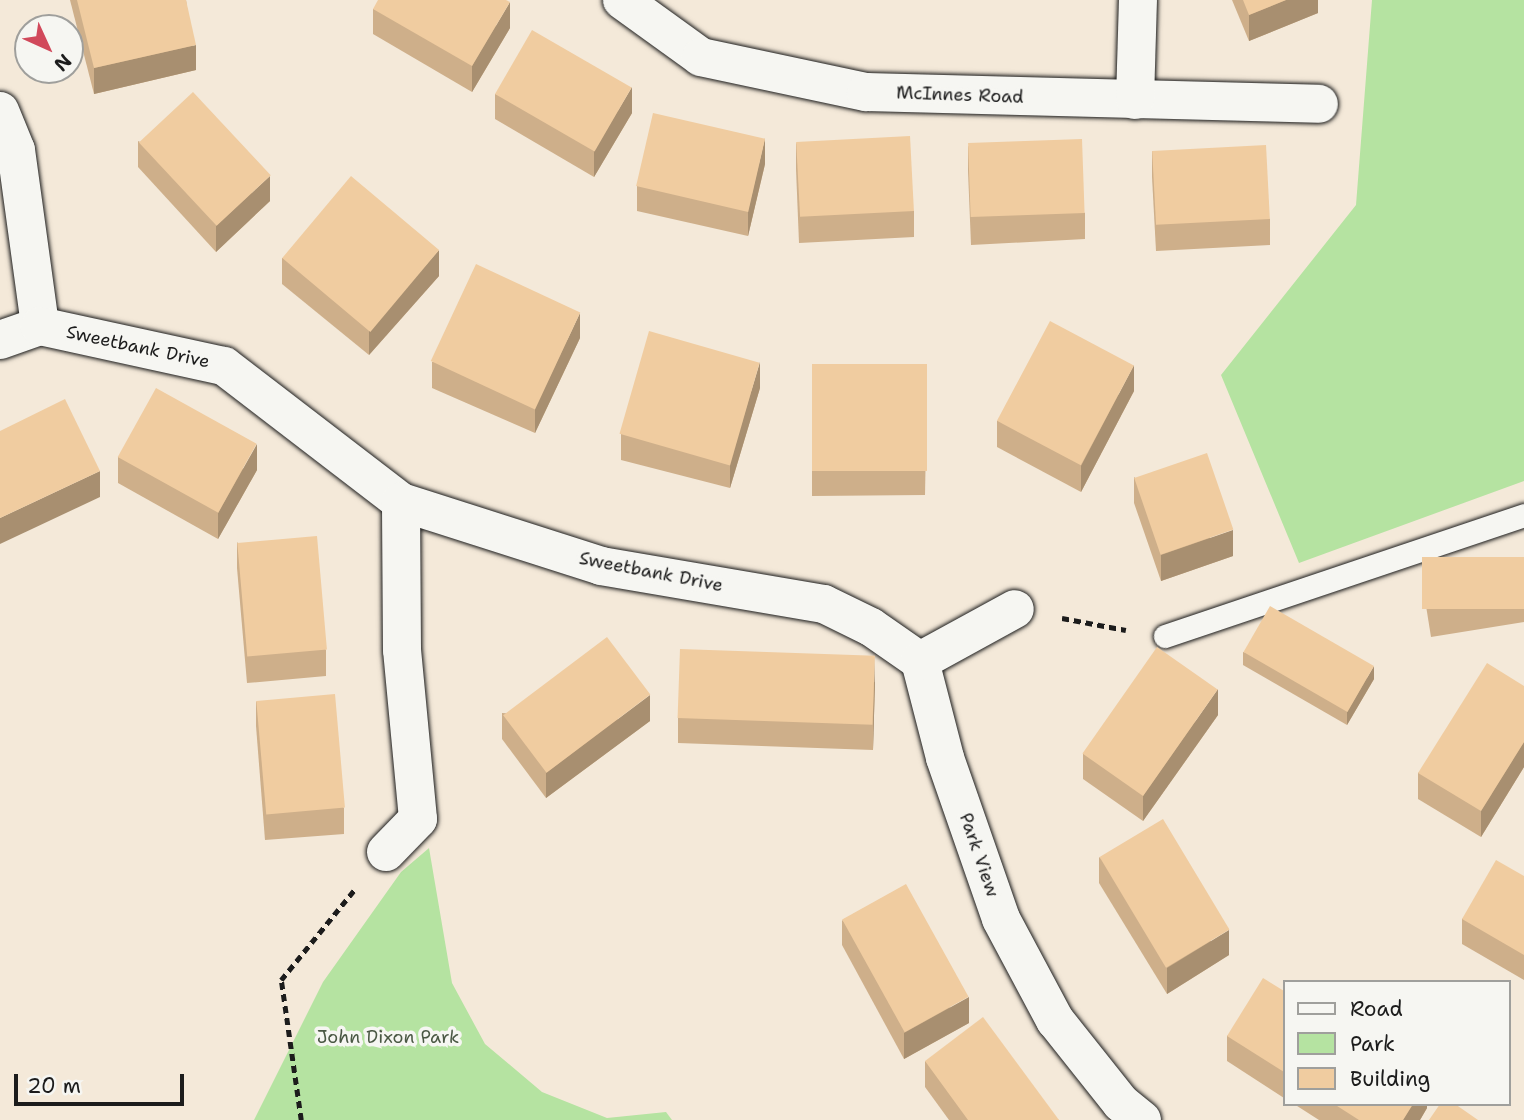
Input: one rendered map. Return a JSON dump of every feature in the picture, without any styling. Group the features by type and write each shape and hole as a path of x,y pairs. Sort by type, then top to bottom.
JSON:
{"street":[{"name":"McInnes Road","path":"622,0 701,57 866,92 1319,104"},
{"path":"1135,100 1138,0"},
{"path":"0,111 16,150 40,326 0,340"},
{"name":"Sweetbank Drive","path":"40,326 224,366 401,502 601,566 824,604 871,627 920,661"},
{"path":"386,852 418,819 402,650 401,502"},
{"path":"920,661 1015,608"},
{"name":"Park View","path":"920,661 945,758 1001,919 1055,1020 1121,1103 1142,1120"}],"lane":[{"path":"1165,636 1524,515"}],"path":[{"path":"1015,608 1165,636"},
{"path":"301,1120 281,980 386,852"}],"green space":[{"path":"1372,0 1524,0 1524,481 1299,563 1221,375 1356,205"},
{"name":"John Dixon Park","path":"429,848 452,983 485,1044 542,1092 607,1118 666,1112 672,1120 254,1120 323,982 401,872"}],"building":[{"path":"77,0 186,0 196,45 94,68 84,28 84,14 80,14"},
{"path":"378,0 510,2 472,66 373,9"},
{"path":"1243,0 1286,0 1249,15"},
{"path":"532,30 632,88 595,152 495,94"},
{"path":"193,92 271,175 217,226 139,142"},
{"path":"653,113 765,139 748,212 636,186"},
{"path":"910,136 914,211 800,217 796,142"},
{"path":"1082,139 1085,213 971,217 968,143"},
{"path":"1266,145 1270,219 1156,225 1152,151"},
{"path":"351,176 439,250 370,332 282,258"},
{"path":"476,264 580,313 535,410 431,361"},
{"path":"1050,321 1134,366 1081,465 997,421"},
{"path":"649,331 760,363 730,466 620,434"},
{"path":"812,364 927,364 927,471 812,471"},
{"path":"156,388 257,444 218,513 118,457"},
{"path":"65,399 100,471 0,518 0,431"},
{"path":"1207,453 1233,530 1161,555 1134,478"},
{"path":"317,536 327,650 247,657 237,543"},
{"path":"1422,557 1524,557 1524,609 1422,609"},
{"path":"1270,606 1374,666 1347,712 1244,652"},
{"path":"607,637 650,695 547,773 503,715"},
{"path":"1157,647 1218,689 1143,796 1082,753"},
{"path":"680,649 875,656 872,725 678,718"},
{"path":"1487,663 1524,686 1524,742 1481,811 1418,773"},
{"path":"335,694 345,808 266,814 256,701"},
{"path":"1163,819 1229,930 1166,968 1100,857"},
{"path":"1496,860 1524,876 1524,955 1462,919"},
{"path":"906,884 969,997 905,1032 842,919"},
{"path":"1263,978 1282,990 1282,1071 1227,1036"},
{"path":"983,1017 1059,1120 968,1120 925,1061"},
{"path":"1337,1106 1412,1106 1403,1120 1359,1120"},
{"path":"1439,1106 1458,1106 1478,1120 1429,1120"}]}
